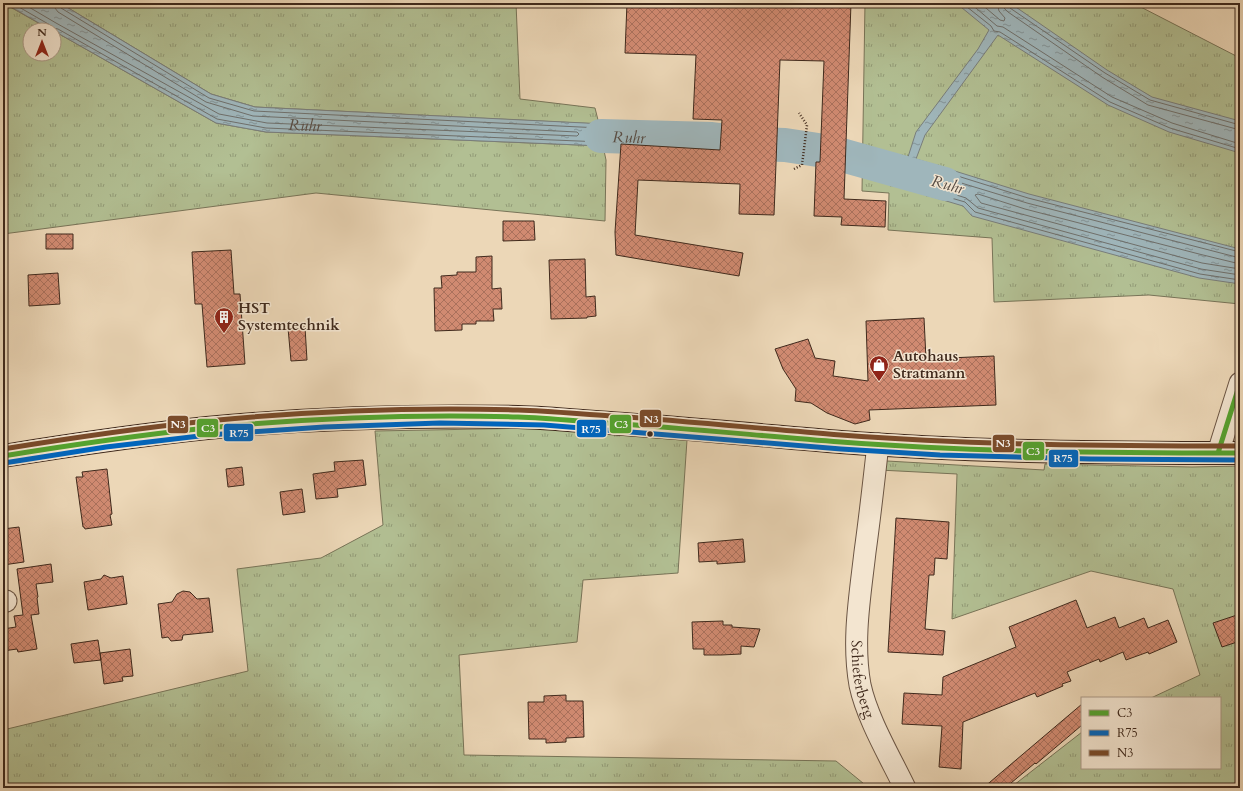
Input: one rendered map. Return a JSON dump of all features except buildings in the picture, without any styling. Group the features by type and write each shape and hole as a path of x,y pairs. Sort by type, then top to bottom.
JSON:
{"main road":[{"path":"3,456 120,438 207,428 298,421 416,416 571,420 878,444 1008,450 1240,454"}],"street":[{"path":"1218,454 1240,383"},
{"name":"Schieferberg","path":"878,444 858,612 856,642 860,686 866,704 905,788"}],"path":[{"path":"794,169 802,165 807,133 807,125 798,113"}],"green space":[{"path":"3,3 37,22 22,22 22,62 62,62 62,36 216,123 266,132 603,146 606,160 605,221 316,193 3,234"},
{"path":"60,3 516,3 520,99 595,108 599,124 255,107 211,94"},
{"path":"865,3 1133,3 1240,58 1240,304 1149,295 994,302 992,238 888,230 889,193 862,191"},
{"path":"535,428 687,440 678,573 583,580 577,642 459,655 464,755 836,761 869,788 3,788 3,730 248,671 237,569 321,558 383,525 375,431"},
{"path":"887,461 1044,470 1045,464 1192,467 1240,466 1240,788 1017,788 1014,785 1081,733 1081,769 1221,769 1221,697 1153,697 1200,675 1173,589 1091,571 952,619 957,474 879,470"}],"water":[{"path":"4,3 60,3 211,94 255,107 647,126 647,143 616,143 603,146 266,132 216,123 62,36 62,22 37,22"},
{"path":"956,3 1010,3 1107,70 1152,97 1240,121 1240,153 1169,132 1108,105 998,35 925,135 916,159 1029,194 1240,249 1240,284 1199,278 972,216 963,206 896,186 904,156 908,157 916,132 978,49 989,30"}],"waterway":[{"name":"Ruhr","path":"601,136 712,139 753,144 785,145 831,152 945,184"}],"transit line":[{"name":"C3","path":"1218,453 1240,383"},
{"name":"N3","path":"3,449 207,421 323,412 440,409 553,412 669,420 841,435 941,441 1090,445 1240,446"},
{"name":"C3","path":"3,456 105,440 207,428 323,419 440,416 540,418 841,442 941,448 1090,452 1240,453"},
{"name":"R75","path":"4,463 106,447 208,435 324,427 440,423 544,425 841,449 940,455 1090,459 1240,460"}],"place":[{"name":"HST Systemtechnik","path":"224,334"},
{"name":"Autohaus Stratmann","path":"879,382"}]}
